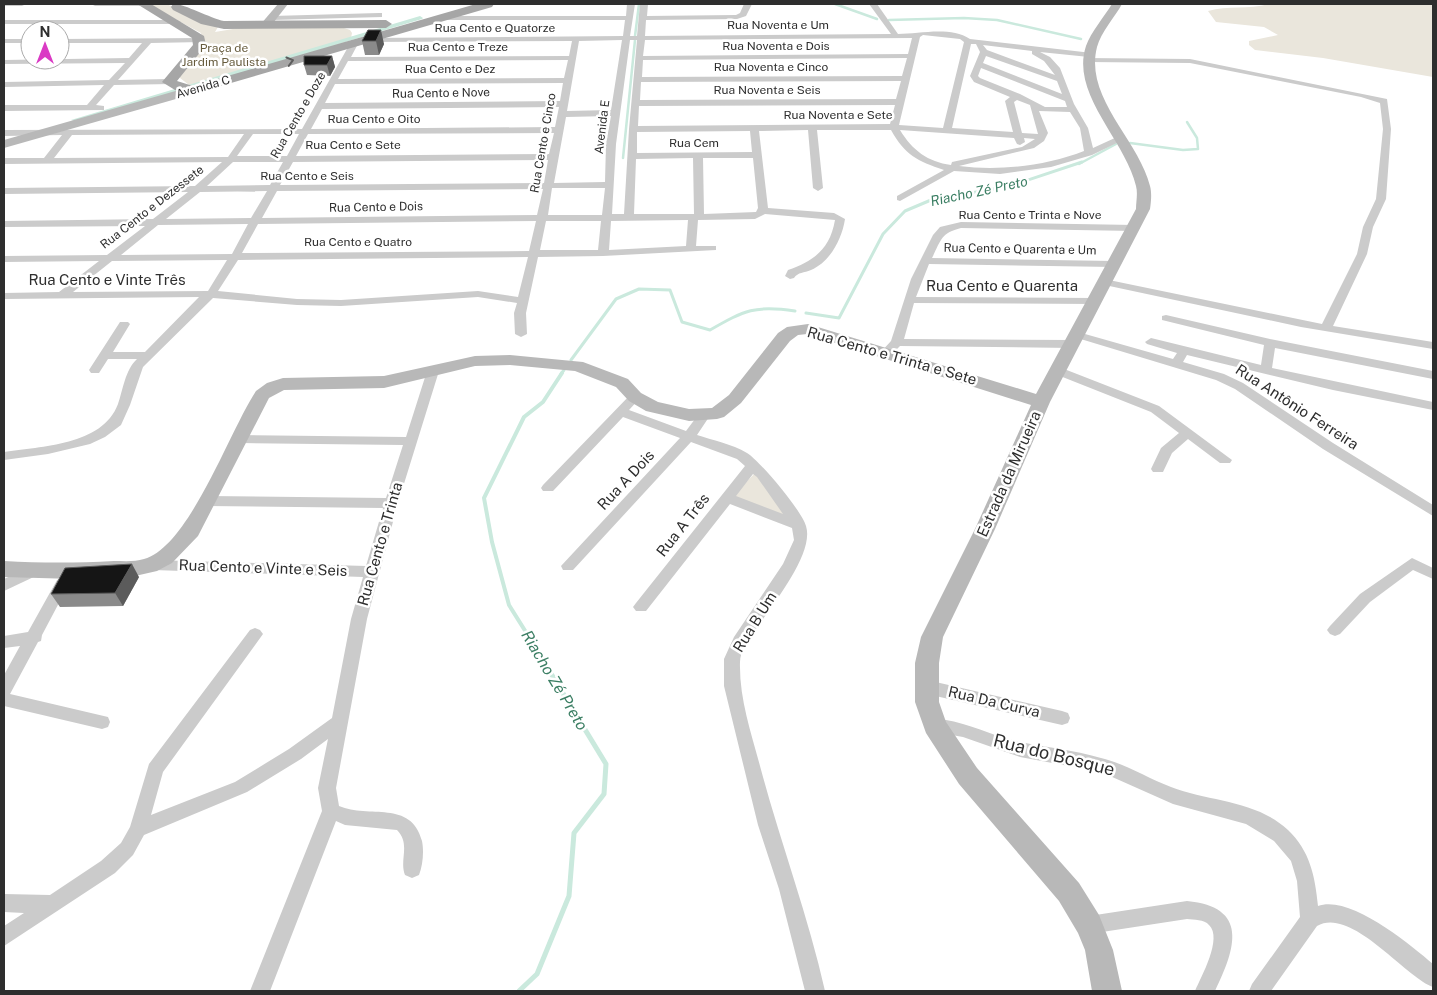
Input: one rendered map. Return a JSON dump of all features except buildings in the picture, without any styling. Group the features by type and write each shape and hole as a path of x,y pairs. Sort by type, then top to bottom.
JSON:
{"main road":[{"path":"144,4 198,36 200,43"},
{"path":"171,4 214,24 238,26 269,22 328,21 346,25 361,34"},
{"path":"269,22 283,4"},
{"name":"Avenida C","path":"5,137 40,133 182,87 459,4"},
{"name":"Avenida C","path":"361,34 438,18 488,4"},
{"path":"1088,58 1112,6"},
{"path":"5,137 144,94 182,87 200,43 238,26"},
{"name":"Estrada da Mirueira","path":"1088,58 1090,77 1120,139 1137,168 1144,188 1144,209 1104,282 1059,372 1041,402 985,528 932,636 927,664 927,702 935,726 968,776 1046,863 1069,892 1087,922 1099,950 1106,991"},
{"name":"Rua Cento e Trinta e Sete","path":"711,414 735,399 784,337 793,331 801,329 892,347 1041,402"},
{"path":"4,569 68,572 153,565 176,550 191,531 262,395 273,387 299,383 384,382 487,359 557,364 603,374 622,383 636,397 652,407 689,415 711,414"}],"street":[{"path":"4,4 22,4"},
{"path":"95,4 144,4"},
{"name":"Avenida E","path":"603,253 610,185 611,144 631,4"},
{"path":"629,217 633,130 644,4"},
{"path":"643,18 731,18 743,14 748,4"},
{"path":"872,4 896,36"},
{"path":"328,21 337,11 358,6"},
{"path":"328,21 379,15 361,34"},
{"path":"438,18 629,18"},
{"path":"4,22 177,22"},
{"name":"Rua Noventa e Um","path":"627,38 916,36 922,33 935,34 962,37 973,42 1088,58 1190,61 1355,93 1384,101 1387,129 1381,199 1368,227 1362,254 1326,328"},
{"name":"Rua Cento e Quatorze","path":"361,34 627,38"},
{"name":"Rua Cento e Doze","path":"4,456 71,445 93,437 110,428 116,422 124,406 130,381 138,365 199,303 211,294 236,255 320,106 344,59 361,34"},
{"path":"916,36 894,127 896,133 909,150 940,166 950,170 978,171 1022,167 1059,161 1088,153 1120,139"},
{"name":"Rua Cento e Cinco","path":"521,334 520,313 522,301 542,218 576,38"},
{"path":"70,41 148,40 200,43"},
{"path":"4,108 95,108 130,60 148,40"},
{"path":"4,41 20,41"},
{"path":"946,130 973,42 984,52 1060,80"},
{"path":"1030,50 1051,62 1067,99 1084,128 1088,153"},
{"path":"984,52 975,73 976,79 1017,96 1043,110 1073,109"},
{"name":"Rua Noventa e Dois","path":"639,58 912,56"},
{"name":"Rua Cento e Treze","path":"344,59 572,58"},
{"path":"70,60 130,60"},
{"path":"4,62 20,61"},
{"path":"980,65 1067,99"},
{"path":"5,84 20,69"},
{"name":"Rua Noventa e Cinco","path":"637,80 906,78"},
{"name":"Rua Cento e Dez","path":"333,82 567,80"},
{"path":"5,84 113,83 182,87"},
{"path":"1017,96 1009,101 1019,135 1018,150"},
{"name":"Rua Noventa e Seis","path":"635,103 900,102"},
{"path":"940,166 983,160 1033,145 1042,137 1043,132 1035,114 1034,104"},
{"name":"Rua Cento e Nove","path":"320,106 562,109 616,113"},
{"path":"812,127 818,188"},
{"name":"Rua Noventa e Sete","path":"633,130 894,127 1042,137"},
{"path":"754,128 762,211 840,218 839,227 826,252 808,268 792,272 790,276"},
{"name":"Rua Cento e Oito","path":"40,133 558,130"},
{"name":"Rua Cento e Dezessete","path":"61,296 198,188 231,159 251,131"},
{"path":"47,160 70,134"},
{"name":"Rua Cem","path":"632,156 757,155"},
{"path":"691,249 696,217 698,156"},
{"name":"Rua Cento e Sete","path":"4,161 553,157"},
{"path":"900,198 950,170"},
{"name":"Rua Cento e Seis","path":"4,191 610,185"},
{"name":"Rua Cento e Dois","path":"5,225 157,221 748,217 758,215 762,211"},
{"name":"Rua Cento e Trinta e Nove","path":"892,347 916,279 938,235 944,229 961,225 1135,228"},
{"name":"Rua Cento e Quatro","path":"4,259 236,255 603,253 712,248"},
{"name":"Rua Cento e Quarenta e Um","path":"926,261 1114,264"},
{"path":"1104,282 1326,328 1433,346"},
{"path":"211,294 315,303 387,301 478,294 522,301"},
{"name":"Rua Cento e Vinte Três","path":"4,296 211,294"},
{"name":"Rua Cento e Quarenta","path":"909,300 1095,301"},
{"path":"1166,318 1270,343 1433,374"},
{"path":"95,370 124,324"},
{"path":"892,347 1076,340"},
{"name":"Rua Antônio Ferreira","path":"1076,340 1176,364 1220,377 1239,386 1328,446 1433,511"},
{"path":"1151,342 1266,372 1433,406"},
{"path":"1266,372 1270,343"},
{"path":"1176,364 1184,352"},
{"path":"106,355 147,356"},
{"name":"Rua Cento e Trinta","path":"332,810 327,788 359,619 391,502 433,371"},
{"path":"1059,372 1155,409 1225,460"},
{"path":"548,488 636,397"},
{"path":"622,412 690,435 742,456 762,474 799,526"},
{"name":"Rua A Dois","path":"568,566 711,414"},
{"path":"1158,469 1166,452 1188,432"},
{"path":"240,439 410,441"},
{"name":"Rua A Três","path":"641,607 752,465"},
{"path":"726,497 799,526"},
{"path":"207,501 391,502"},
{"name":"Rua B Um","path":"799,526 801,540 790,566 740,641 732,659 732,686 767,825 788,888 815,991"},
{"path":"1335,630 1366,598 1412,563 1433,574"},
{"name":"Rua Cento e Vinte e Seis","path":"153,565 373,572"},
{"path":"4,586 35,570"},
{"path":"4,689 68,572"},
{"path":"4,937 120,858 138,829 155,770 255,634"},
{"path":"4,642 34,637"},
{"name":"Rua Da Curva","path":"927,687 1062,718"},
{"path":"4,699 102,722"},
{"path":"138,829 241,786 295,754 340,721"},
{"name":"Rua do Bosque","path":"935,726 952,726 1006,746 1114,768 1170,795 1225,808 1261,822 1292,847 1300,860 1306,882 1310,919"},
{"path":"260,991 332,810 339,815 388,820 405,826 414,836 416,849 412,869"},
{"path":"4,903 50,904"},
{"path":"1087,922 1187,910 1200,910 1211,913 1218,920 1224,937 1221,955 1205,991"},
{"path":"1259,991 1310,919 1328,912 1351,918 1410,957 1433,977"}],"green space":[{"name":"Praça de Jardim Paulista","path":"147,4 167,4 202,23 218,27 215,32 239,28 344,28 352,33 351,38 344,43 193,88 180,78 180,72 202,38 201,33"},
{"path":"1269,4 1433,4 1433,77 1323,58 1255,50 1249,45 1249,41 1278,35 1264,27 1216,22 1208,11"},
{"path":"756,472 788,518 732,497"}],"waterway":[{"path":"635,36 639,4"},
{"path":"835,4 877,19"},
{"path":"75,120 420,18"},
{"path":"889,20 964,18 997,20 1081,39"},
{"path":"623,158 635,40"},
{"name":"Riacho Zé Preto","path":"1130,143 1183,150 1198,149 1197,138 1187,122"},
{"name":"Riacho Zé Preto","path":"1079,164 1116,144"},
{"name":"Riacho Zé Preto","path":"806,313 839,318 883,234 905,211 931,200 1010,186 1082,162"},
{"name":"Riacho Zé Preto","path":"571,360 616,299 639,289 670,290 682,322 710,330 732,318 751,311 760,309 795,311"},
{"name":"Riacho Zé Preto","path":"561,374 564,370"},
{"name":"Riacho Zé Preto","path":"534,645 509,605 492,542 484,498 524,417 543,402 562,373"},
{"name":"Riacho Zé Preto","path":"519,991 537,974 569,896 574,833 604,794 606,764 533,644"}]}
